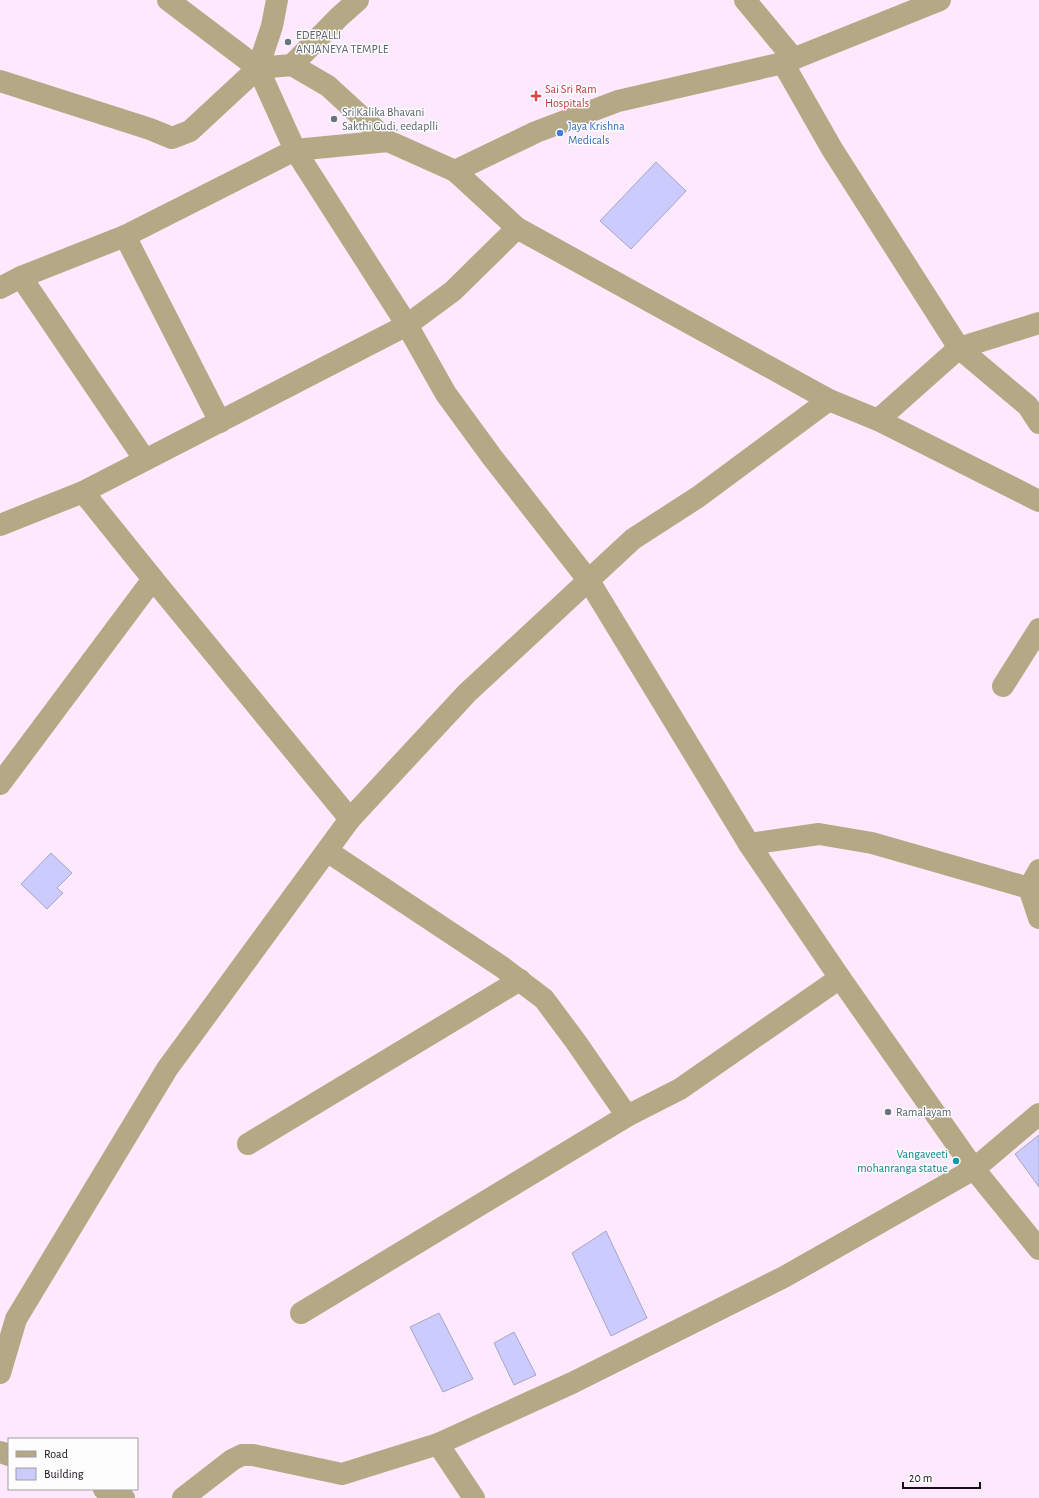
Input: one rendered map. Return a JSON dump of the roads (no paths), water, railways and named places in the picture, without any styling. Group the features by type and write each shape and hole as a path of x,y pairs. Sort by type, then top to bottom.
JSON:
{"street":[{"path":"168,0 258,68 295,150 407,325 446,394 497,463 589,581 749,844 840,978 974,1169 1038,1247"},
{"path":"0,82 150,129 172,138 190,131 258,68 272,26 277,0"},
{"path":"292,65 338,18 358,0"},
{"path":"745,0 789,61 832,149 959,348 1028,406 1039,423"},
{"path":"455,171 536,132 618,102 789,61 940,0"},
{"path":"258,68 292,65 328,86 388,141 455,171 517,228 829,400 878,420 1039,501"},
{"path":"0,288 21,277 125,236 295,150 388,141"},
{"path":"0,525 84,492 407,325 453,291 517,228"},
{"path":"125,236 220,422"},
{"path":"21,277 145,460"},
{"path":"878,420 959,348 1039,324"},
{"path":"0,1373 16,1319 167,1069 350,819 467,693 633,539 698,497 829,400"},
{"path":"84,492 153,579 350,819"},
{"path":"0,784 153,579"},
{"path":"1003,686 1039,630"},
{"path":"749,844 819,834 872,843 1034,879 1039,918"},
{"path":"327,851 520,980 544,998 627,1116"},
{"path":"301,1313 627,1116 680,1089 840,978"},
{"path":"248,1144 520,980"},
{"path":"183,1498 232,1460 242,1455 253,1455 342,1474 438,1444 572,1383 784,1277 974,1169 1039,1114"},
{"path":"438,1444 474,1498"},
{"path":"106,1490 124,1498"}],"place":[{"name":"EDEPALLI ANJANEYA TEMPLE","path":"288,42"},
{"name":"Sai Sri Ram Hospitals","path":"536,96"},
{"name":"Sri Kalika Bhavani Sakthi Gudi, eedaplli","path":"334,119"},
{"name":"Jaya Krishna Medicals","path":"560,133"},
{"name":"Ramalayam","path":"888,1112"},
{"name":"Vangaveeti mohanranga statue","path":"956,1161"}]}
